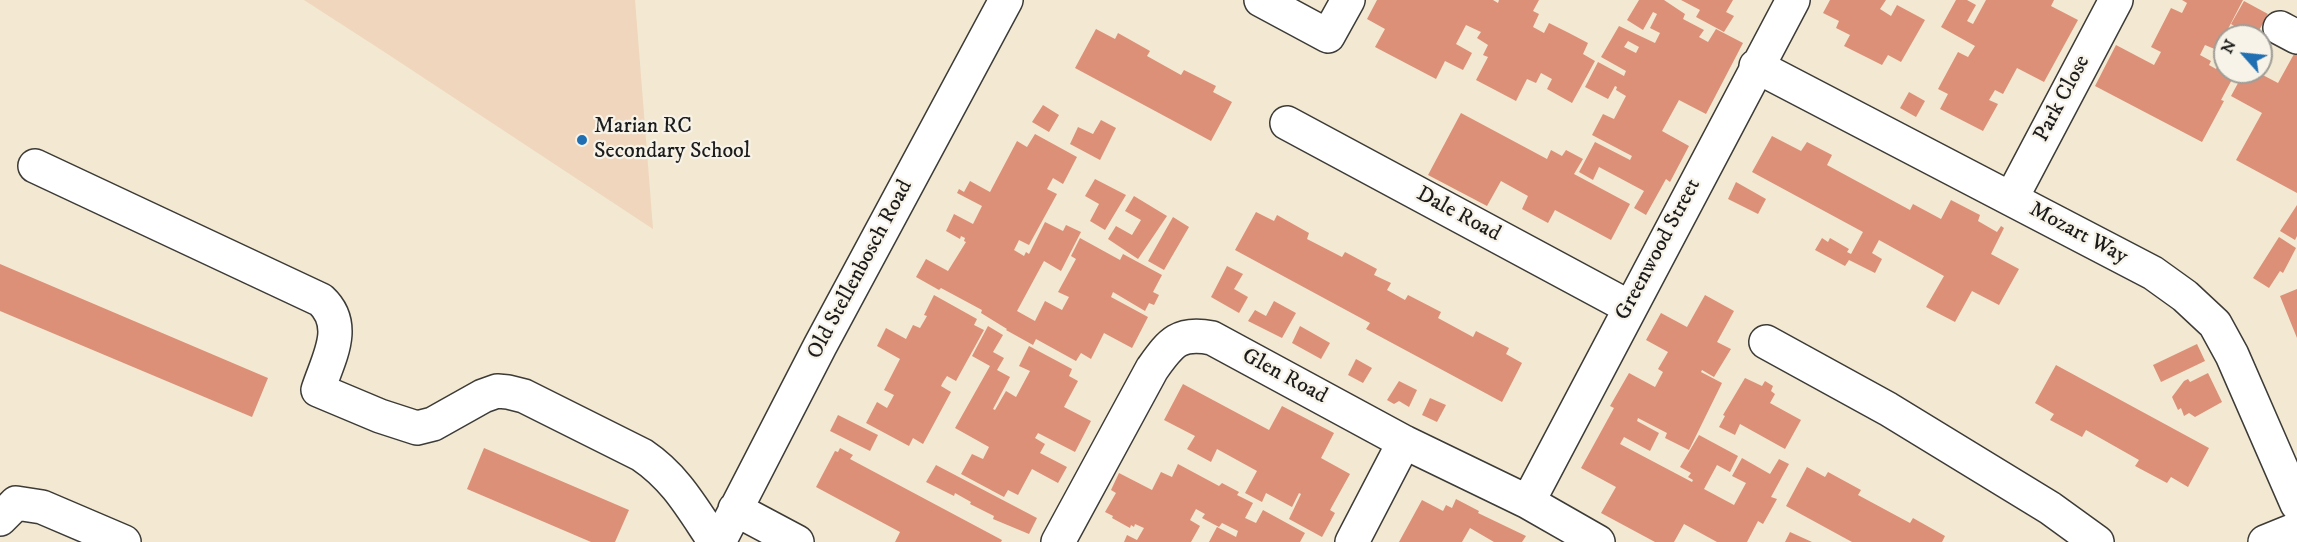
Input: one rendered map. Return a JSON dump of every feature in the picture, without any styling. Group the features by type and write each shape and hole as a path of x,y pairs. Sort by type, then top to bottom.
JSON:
{"street":[{"name":"Old Stellenbosch Road","path":"717,542 1006,0"},
{"path":"1260,0 1328,36 1348,0"},
{"name":"Greenwood Street","path":"1527,502 1793,0"},
{"name":"Park Close","path":"2011,199 2116,0"},
{"name":"Mozart Way","path":"1756,66 2153,273 2185,296 2215,324 2232,355 2297,504"},
{"name":"Dale Road","path":"1287,123 1629,307"},
{"path":"35,166 321,300 331,309 336,322 336,336 318,390 380,416 417,428 432,424 483,396 497,391 524,396 642,455 660,467 676,484 717,542"},
{"name":"Glen Road","path":"1058,542 1152,369 1167,347 1184,336 1196,335 1212,338 1404,442 1527,502 1598,542"},
{"path":"1766,342 1897,415 2050,508 2097,542"},
{"path":"1352,542 1404,442"},
{"path":"0,519 16,503 42,507 124,542"},
{"path":"735,509 797,542"},
{"path":"2265,542 2297,529"}],"shaded area":[{"name":"Marian RC Secondary School","path":"304,0 635,0 653,229 383,51"}],"building":[{"path":"1377,0 1493,0 1498,3 1499,0 1539,0 1533,11 1539,14 1533,27 1544,33 1549,23 1588,43 1583,54 1595,61 1572,103 1547,89 1552,79 1541,73 1536,83 1527,79 1516,101 1476,80 1488,57 1483,55 1488,45 1477,38 1481,32 1466,25 1456,44 1472,53 1463,70 1445,61 1436,79 1375,47 1385,29 1367,19"},
{"path":"1639,0 1664,0 1685,14 1683,19 1704,30 1699,37 1708,42 1716,29 1743,43 1706,114 1679,100 1662,131 1689,146 1670,182 1666,179 1646,215 1634,208 1644,191 1599,167 1593,180 1579,172 1595,142 1630,160 1632,156 1592,135 1603,114 1614,119 1626,96 1616,90 1615,86 1608,99 1585,87 1598,62 1624,76 1626,71 1601,57 1619,26 1655,43 1660,33 1650,28 1657,14 1653,12 1643,30 1627,20","holes":["1628,41 1639,47 1636,53 1624,47"]},
{"path":"1681,0 1733,0 1726,12 1734,16 1724,32 1696,17 1700,10"},
{"path":"1830,0 1886,0 1880,9 1891,16 1897,5 1925,20 1901,62 1888,55 1882,65 1844,46 1850,35 1836,28 1839,21 1823,13"},
{"path":"1956,0 1967,0 1976,5 1967,21 1973,24 1986,0 2054,0 2051,6 2078,20 2044,82 2017,68 2003,94 1995,90 1989,100 1998,104 1983,131 1940,109 1948,94 1938,89 1958,52 1968,57 1975,46 1941,27"},
{"path":"2182,0 2243,0 2231,24 2213,24 2213,48 2205,45 2200,55 2211,61 2209,65 2213,67 2213,84 2230,84 2221,100 2224,101 2202,142 2095,86 2116,45 2154,65 2161,52 2151,47 2171,8 2182,13 2187,3"},
{"path":"2244,1 2268,14 2263,24 2231,24"},
{"path":"1096,29 1115,39 1118,33 1150,51 1147,56 1181,75 1184,70 1216,86 1213,92 1232,102 1211,141 1075,68"},
{"path":"2294,54 2297,55 2297,193 2236,160 2262,113 2231,96 2238,84 2273,84 2273,80 2278,83"},
{"path":"1909,92 1925,101 1916,117 1900,108"},
{"path":"1043,105 1059,115 1049,132 1032,122"},
{"path":"1461,113 1547,159 1551,150 1562,156 1566,150 1583,159 1574,174 1630,204 1611,240 1555,210 1548,223 1522,209 1528,196 1501,181 1487,206 1428,175"},
{"path":"1101,120 1116,128 1100,160 1070,144 1078,127 1093,134"},
{"path":"1035,134 1077,157 1063,184 1053,178 1047,189 1057,194 1029,245 1019,240 1014,250 1024,256 1026,252 1029,254 1045,222 1063,231 1066,225 1081,232 1061,271 1044,261 1017,311 1035,321 1045,301 1062,310 1069,297 1058,292 1076,259 1071,256 1080,238 1120,260 1123,254 1162,275 1153,292 1159,295 1154,305 1149,303 1145,311 1113,292 1111,297 1148,317 1132,348 1104,333 1091,359 1081,353 1076,361 1036,339 1033,345 981,313 982,310 916,277 926,259 948,271 966,242 965,238 961,236 960,239 946,231 954,214 973,224 982,206 957,193 959,189 964,192 970,181 990,192 1017,141 1027,147"},
{"path":"1772,136 1801,151 1807,142 1832,155 1827,165 1910,210 1913,204 1941,219 1951,200 1980,215 1978,221 1997,232 2001,226 2004,228 1991,254 2019,269 1999,305 1972,291 1955,322 1926,307 1944,276 1879,240 1872,253 1882,259 1875,273 1849,260 1845,266 1815,250 1822,238 1828,242 1830,238 1849,249 1847,252 1851,254 1863,232 1752,172"},
{"path":"1095,179 1126,195 1105,230 1090,221 1099,204 1085,196"},
{"path":"1736,182 1766,199 1758,214 1728,199"},
{"path":"1134,196 1167,216 1138,259 1108,239 1116,226 1132,235 1141,220 1125,211"},
{"path":"2297,205 2297,236 2295,240 2280,231"},
{"path":"1256,212 1274,221 1277,215 1309,233 1307,239 1342,257 1345,252 1377,269 1374,275 1391,283 1387,290 1405,300 1408,295 1441,312 1438,318 1473,337 1476,331 1509,348 1506,354 1522,363 1502,402 1366,329 1370,323 1235,250"},
{"path":"1173,217 1189,227 1164,270 1148,261"},
{"path":"2279,237 2296,248 2283,273 2280,271 2269,288 2253,278"},
{"path":"0,264 268,378 252,417 0,311"},
{"path":"1227,266 1243,274 1234,289 1248,297 1239,313 1211,297"},
{"path":"2297,289 2297,338 2280,296"},
{"path":"934,295 977,319 974,325 984,330 956,381 947,376 943,382 941,386 951,392 923,444 913,438 909,446 866,423 877,402 887,408 894,395 884,390 900,359 877,346 886,328 906,339 913,325 920,328"},
{"path":"1705,295 1734,311 1717,342 1731,349 1714,377 1702,370 1701,372 1722,383 1689,450 1665,438 1667,433 1638,418 1637,421 1659,433 1650,451 1624,437 1620,444 1692,482 1693,480 1688,477 1691,473 1680,467 1699,435 1738,456 1730,472 1717,465 1704,489 1734,505 1746,483 1732,476 1742,458 1770,474 1779,459 1789,464 1771,497 1777,499 1763,524 1758,521 1747,542 1717,542 1684,524 1674,542 1655,542 1601,513 1616,487 1581,468 1614,408 1610,406 1629,373 1655,387 1663,372 1658,369 1668,352 1646,340 1661,313 1687,327"},
{"path":"1274,301 1296,313 1282,338 1248,321 1255,310 1266,316"},
{"path":"988,326 1003,335 993,352 1004,358 997,370 1010,377 993,409 995,410 1006,391 1016,397 1030,371 1019,366 1029,346 1072,369 1069,376 1078,381 1064,407 1091,421 1075,452 1038,433 1035,438 1045,444 1040,453 1067,467 1058,483 1032,469 1018,495 1008,490 1004,497 961,474 972,454 983,459 989,447 955,428 990,366 972,356"},
{"path":"1300,326 1330,343 1321,359 1292,343"},
{"path":"2197,344 2205,361 2161,382 2153,365"},
{"path":"1356,359 1372,368 1363,383 1348,375"},
{"path":"2056,365 2209,448 2188,487 2171,477 2167,483 2135,466 2139,460 2086,430 2082,437 2050,420 2054,414 2035,403"},
{"path":"2208,373 2222,402 2195,417 2189,413 2184,416 2181,408 2178,410 2172,397 2184,381 2188,379 2190,382"},
{"path":"1745,378 1762,386 1765,381 1773,386 1771,391 1775,394 1770,403 1801,420 1785,449 1740,424 1735,435 1719,427 1725,416 1723,415"},
{"path":"1399,381 1417,390 1409,407 1399,401 1394,404 1387,400"},
{"path":"1183,384 1269,430 1282,406 1334,433 1321,458 1350,474 1330,510 1335,513 1322,537 1289,519 1301,494 1299,493 1292,507 1266,493 1262,502 1245,493 1257,471 1217,449 1211,462 1187,449 1195,436 1164,420"},
{"path":"1430,398 1446,405 1437,422 1422,415"},
{"path":"838,415 878,435 870,451 830,431"},
{"path":"484,448 629,510 615,542 591,542 467,489"},
{"path":"840,448 853,455 850,459 1002,540 1001,542 895,542 900,532 816,487 835,451 838,452"},
{"path":"1178,464 1219,486 1222,483 1239,492 1237,495 1253,503 1245,518 1256,523 1263,510 1305,533 1300,542 1209,542 1217,527 1236,537 1238,531 1222,523 1219,527 1202,518 1205,514 1196,509 1190,520 1200,526 1191,542 1124,542 1127,535 1137,540 1144,528 1135,524 1130,528 1105,512 1116,493 1111,490 1119,473 1152,490 1161,472 1172,477"},
{"path":"936,465 1037,518 1029,534 993,519 994,516 970,504 971,502 955,493 954,496 926,482"},
{"path":"1807,467 1825,477 1828,472 1861,490 1858,495 1910,523 1913,518 1945,536 1942,542 1852,542 1786,506"},
{"path":"1456,499 1479,511 1478,513 1526,536 1522,542 1494,542 1470,528 1462,542 1399,542 1422,500 1443,511 1446,505 1452,508"},
{"path":"1790,532 1812,542 1785,542"}],"place":[{"name":"Marian RC Secondary School","path":"582,140"}]}
